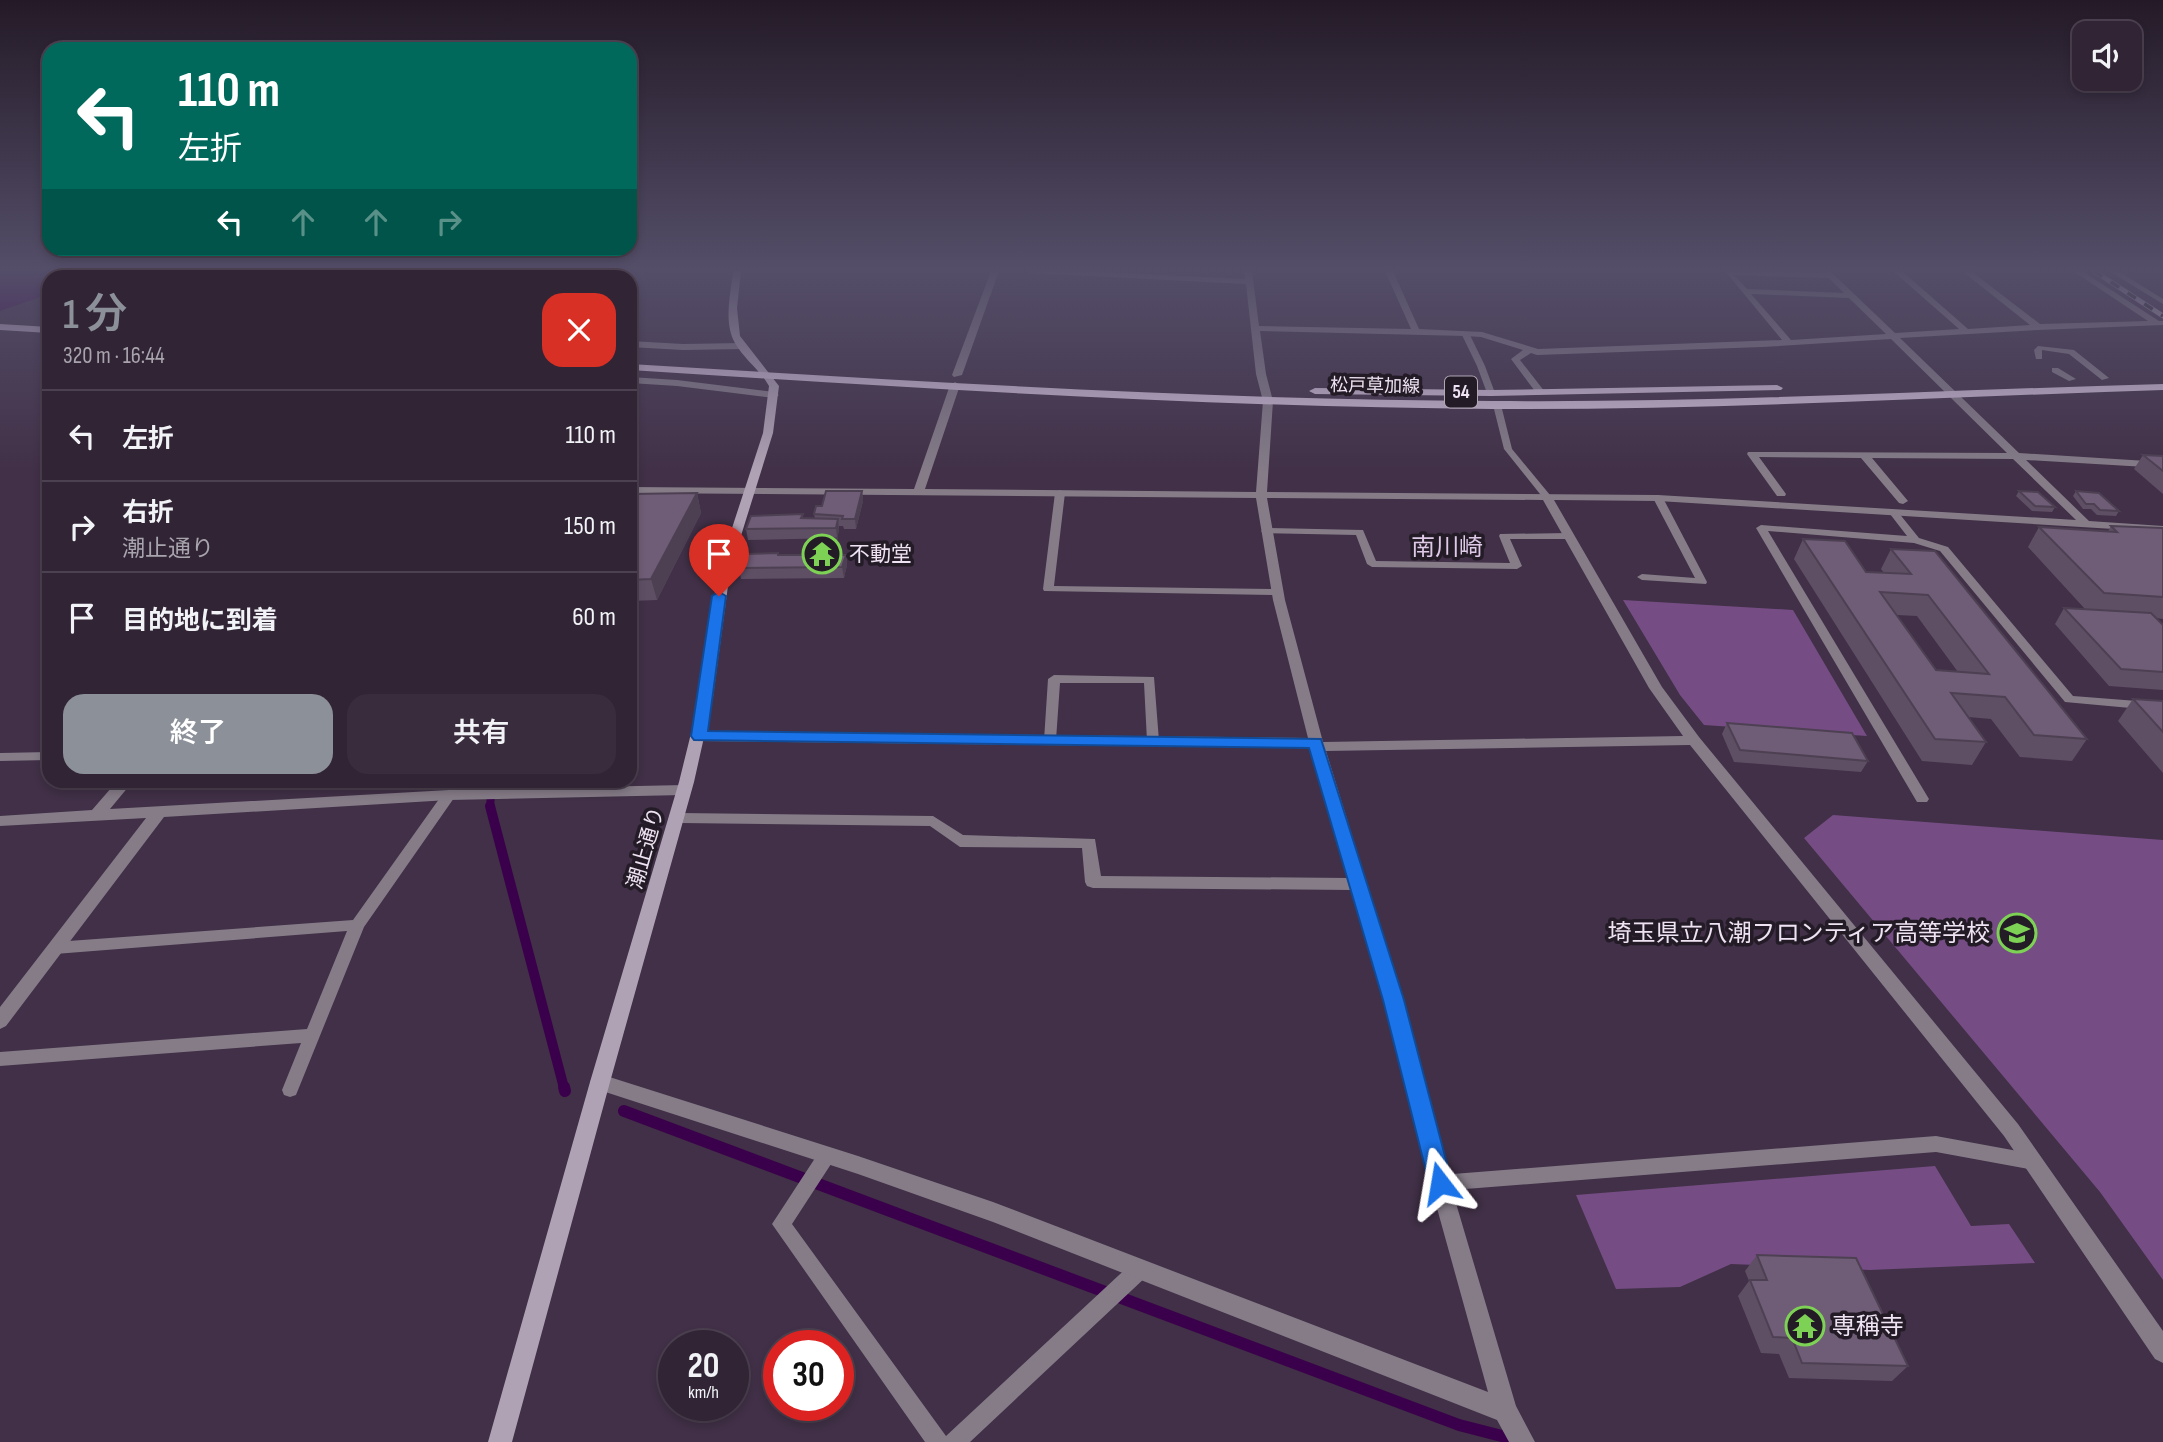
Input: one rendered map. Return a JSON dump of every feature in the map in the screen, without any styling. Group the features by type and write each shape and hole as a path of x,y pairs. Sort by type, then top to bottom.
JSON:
{"main road":[{"name":"松戸草加線","path":"637,356 956,380"},
{"name":"松戸草加線","path":"637,366 768,375 956,380 1497,405 1723,403 2072,379 2163,376"},
{"name":"松戸草加線","path":"1267,395 2163,387"}],"street":[{"path":"637,344 742,346 738,338"},
{"path":"919,491 971,338"},
{"path":"1257,338 1261,374 1267,395 1261,495 1277,592 1316,745 1394,1000 1440,1183 1505,1410 1523,1442"},
{"path":"1493,338 1530,350 1550,352 1853,338"},
{"path":"1785,338 1788,342"},
{"path":"1895,338 2086,524"},
{"name":"潮止通り","path":"500,1442 600,1082 680,818 684,790 699,736 710,674 716,611 725,567 766,438 774,386 760,364 742,346"},
{"path":"1530,350 1515,359 1540,392"},
{"path":"637,380 774,396"},
{"path":"1781,494 1752,454 2015,456 2163,465"},
{"path":"1865,456 1903,501"},
{"path":"637,490 1658,498 2163,529"},
{"path":"1547,497 1656,688 1694,740 2035,1162 2163,1351"},
{"path":"699,736 1316,745 1694,740"},
{"path":"96,816 120,788"},
{"path":"0,821 449,795 684,790"},
{"path":"0,1021 160,811"},
{"path":"680,818 933,821 960,842 1089,844 1093,882 1358,884"},
{"path":"600,1082 993,1212 1505,1410"}],"lane":[{"path":"1468,338 1491,393"},
{"path":"2039,357 2038,350 2041,348 2071,352 2105,378"},
{"path":"2055,370 2072,379"},
{"path":"1497,405 1508,449 1547,497"},
{"path":"1060,493 1048,589 1277,592"},
{"path":"1642,577 1702,582 1658,498"},
{"path":"1895,513 1914,540"},
{"path":"1922,799 1762,528 1914,540 1944,549 2069,699 2163,707"},
{"path":"1266,531 1360,533 1372,564 1517,566 1504,536 1569,536"},
{"path":"1050,740 1054,679 1150,680 1153,741"},
{"path":"0,757 42,755"},
{"path":"290,1090 357,925 449,795"},
{"path":"55,948 357,925"},
{"path":"0,1059 311,1035"},
{"path":"1440,1183 1936,1144 2035,1162"},
{"path":"827,1155 781,1224 938,1442"},
{"path":"954,1442 1140,1269"}],"shaded area":[{"path":"1623,600 1793,610 1867,736 1704,725 1680,695"},
{"path":"1833,815 2163,840 2163,1280 2100,1192 1804,838"},
{"path":"1935,1166 1971,1226 2009,1224 2035,1263 1870,1270 1731,1264 1680,1287 1616,1289 1576,1195"}],"building":[{"path":"2143,455 2163,456 2163,471"},
{"path":"826,491 862,491 855,519 814,514 816,506 822,506"},
{"path":"2019,491 2038,492 2055,507 2035,506"},
{"path":"2076,491 2099,493 2119,511 2100,510 2094,504 2086,504"},
{"path":"697,493 651,579 637,580 637,494"},
{"path":"803,514 801,518 838,519 836,528 746,529 751,516"},
{"path":"2111,526 2163,528 2163,597 2104,593 2039,527 2117,532"},
{"path":"837,538 834,552 830,552 830,555 804,554 805,547 810,547 812,539"},
{"path":"1803,539 1845,541 1866,572 1911,574 1891,549 1935,551 2087,739 2034,735 2005,697 1951,693 1986,742 1935,739","holes":["1880,592 1928,595 1989,674 1936,670"]},
{"path":"745,554 846,555 842,567 739,568"},
{"path":"2064,608 2151,613 2163,625 2163,672 2121,669"},
{"path":"2133,699 2163,701 2163,732"},
{"path":"1727,723 1852,733 1868,761 1740,750"},
{"path":"1757,1255 1856,1258 1908,1366 1802,1363 1792,1338 1773,1337 1750,1280 1767,1280"}],"waterway":[{"path":"490,806 491,788"},
{"path":"490,806 564,1088"},
{"path":"564,1087 565,1091"},
{"path":"624,1111 1459,1425 1525,1442"}],"place":[{"name":"不動堂","path":"822,554"},
{"name":"埼玉県立八潮フロンティア高等学校","path":"2017,933"},
{"name":"専稱寺","path":"1805,1326"}],"district":[{"name":"南川崎","path":"1447,547"}],"route":[{"path":"719,596 710,674 699,736 1316,743 1394,1000 1440,1183"}]}
